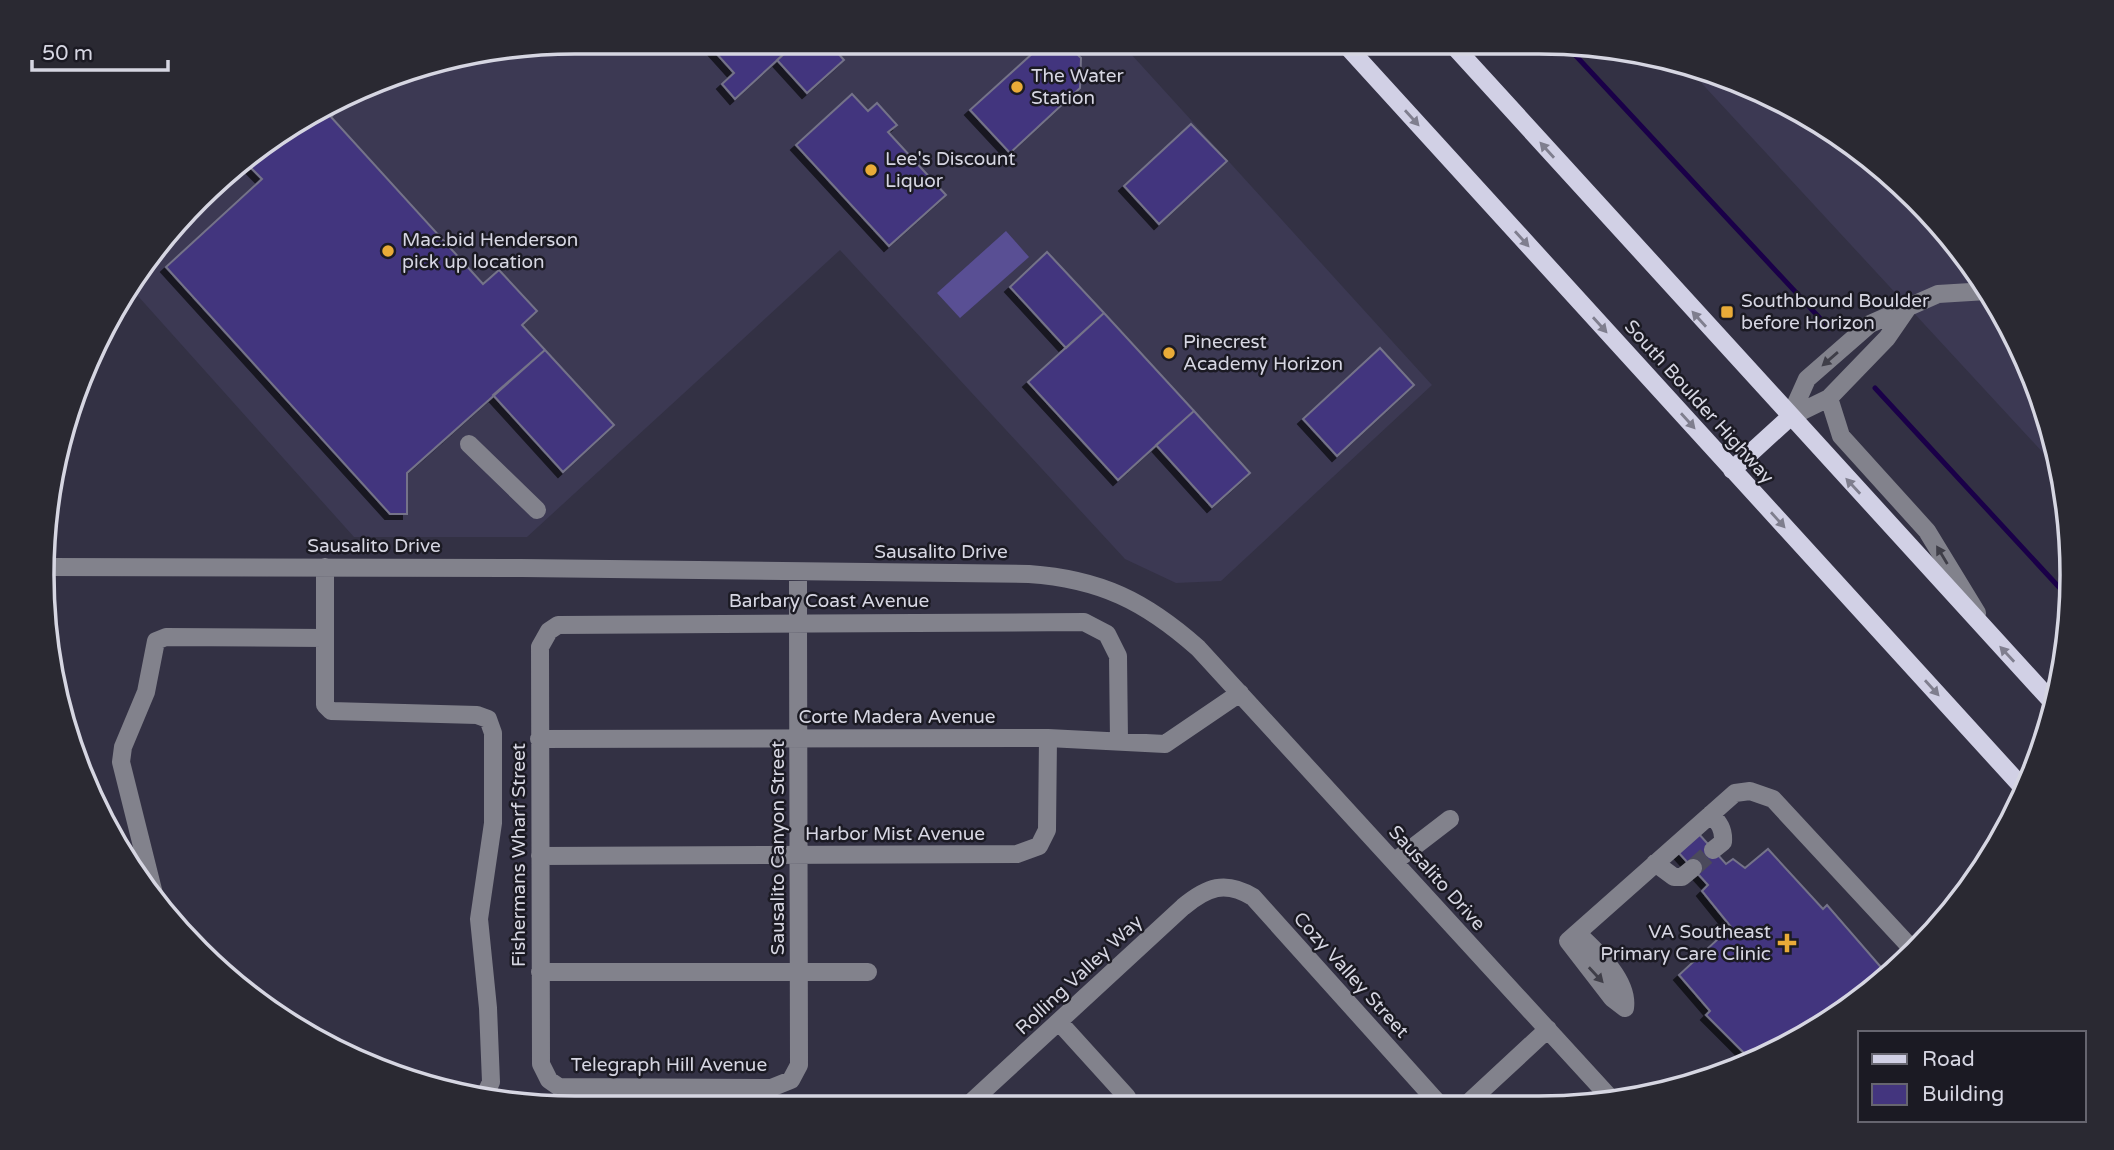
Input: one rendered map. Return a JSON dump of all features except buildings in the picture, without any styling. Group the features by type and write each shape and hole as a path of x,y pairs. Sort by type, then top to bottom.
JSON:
{"main road":[{"name":"South Boulder Highway","path":"1354,54 2017,781"},
{"path":"1461,54 2046,695"},
{"path":"1732,470 1790,417"}],"street":[{"path":"1790,417 1807,379 1870,324 1938,294 1976,292"},
{"path":"1790,417 1829,398 1887,338 1907,309"},
{"path":"1829,398 1841,436 1927,531 1990,634"},
{"path":"469,444 537,510"},
{"name":"Sausalito Drive","path":"54,567 1029,574 1058,576 1093,584 1129,597 1164,617 1198,648 1604,1091"},
{"path":"325,567 323,692 325,705 331,711 477,715 488,719 493,733 493,823 479,919 488,1008 491,1082 488,1088"},
{"name":"Sausalito Canyon Street","path":"791,1080 799,1065 799,573"},
{"name":"Barbary Coast Avenue","path":"549,631 558,625 1084,622 1107,634 1118,656 1119,741"},
{"name":"Fishermans Wharf Street","path":"549,631 540,647 539,739 541,1064 549,1080"},
{"path":"149,874 121,762 123,747 146,692 156,641 166,637 324,638"},
{"name":"Corte Madera Avenue","path":"539,739 1048,737 1165,744 1240,693"},
{"name":"Harbor Mist Avenue","path":"540,856 1017,854 1039,846 1048,830 1048,737"},
{"path":"1572,937 1735,793 1750,791 1773,799 1907,943"},
{"path":"1711,814 1722,827 1723,835 1723,842 1713,850"},
{"path":"1394,862 1450,820"},
{"path":"1655,863 1674,877 1682,877 1693,868"},
{"name":"Rolling Valley Way","path":"977,1096 1183,906 1203,890 1224,885"},
{"name":"Cozy Valley Street","path":"1224,885 1253,897 1432,1096"},
{"path":"540,972 867,972"},
{"path":"1059,1022 1126,1096"},
{"path":"1476,1096 1548,1030"},
{"name":"Telegraph Hill Avenue","path":"549,1080 559,1087 771,1088 791,1080"}],"shaded area":[{"path":"575,54 1131,54 1432,385 1221,581 1176,583 1125,559 840,250 527,537 354,537 137,295 162,258 207,207 232,183 286,142 345,108 376,94 440,72 507,59"},
{"path":"1698,80 1769,108 1828,142 1882,183 1931,232 1972,286 2006,345 2032,408 2046,456"},
{"path":"1006,231 1029,257 960,318 937,293"}],"waterway":[{"path":"1575,55 1829,328"},
{"path":"1875,388 2060,588"}],"tunnel":[{"path":"1693,868 1713,850"}],"place":[{"name":"The Water Station","path":"1017,87"},
{"name":"Lee's Discount Liquor","path":"871,170"},
{"name":"Mac.bid Henderson pick up location","path":"388,251"},
{"name":"Southbound Boulder before Horizon","path":"1727,312"},
{"name":"Pinecrest Academy Horizon","path":"1169,353"},
{"name":"VA Southeast Primary Care Clinic","path":"1787,943"}]}
